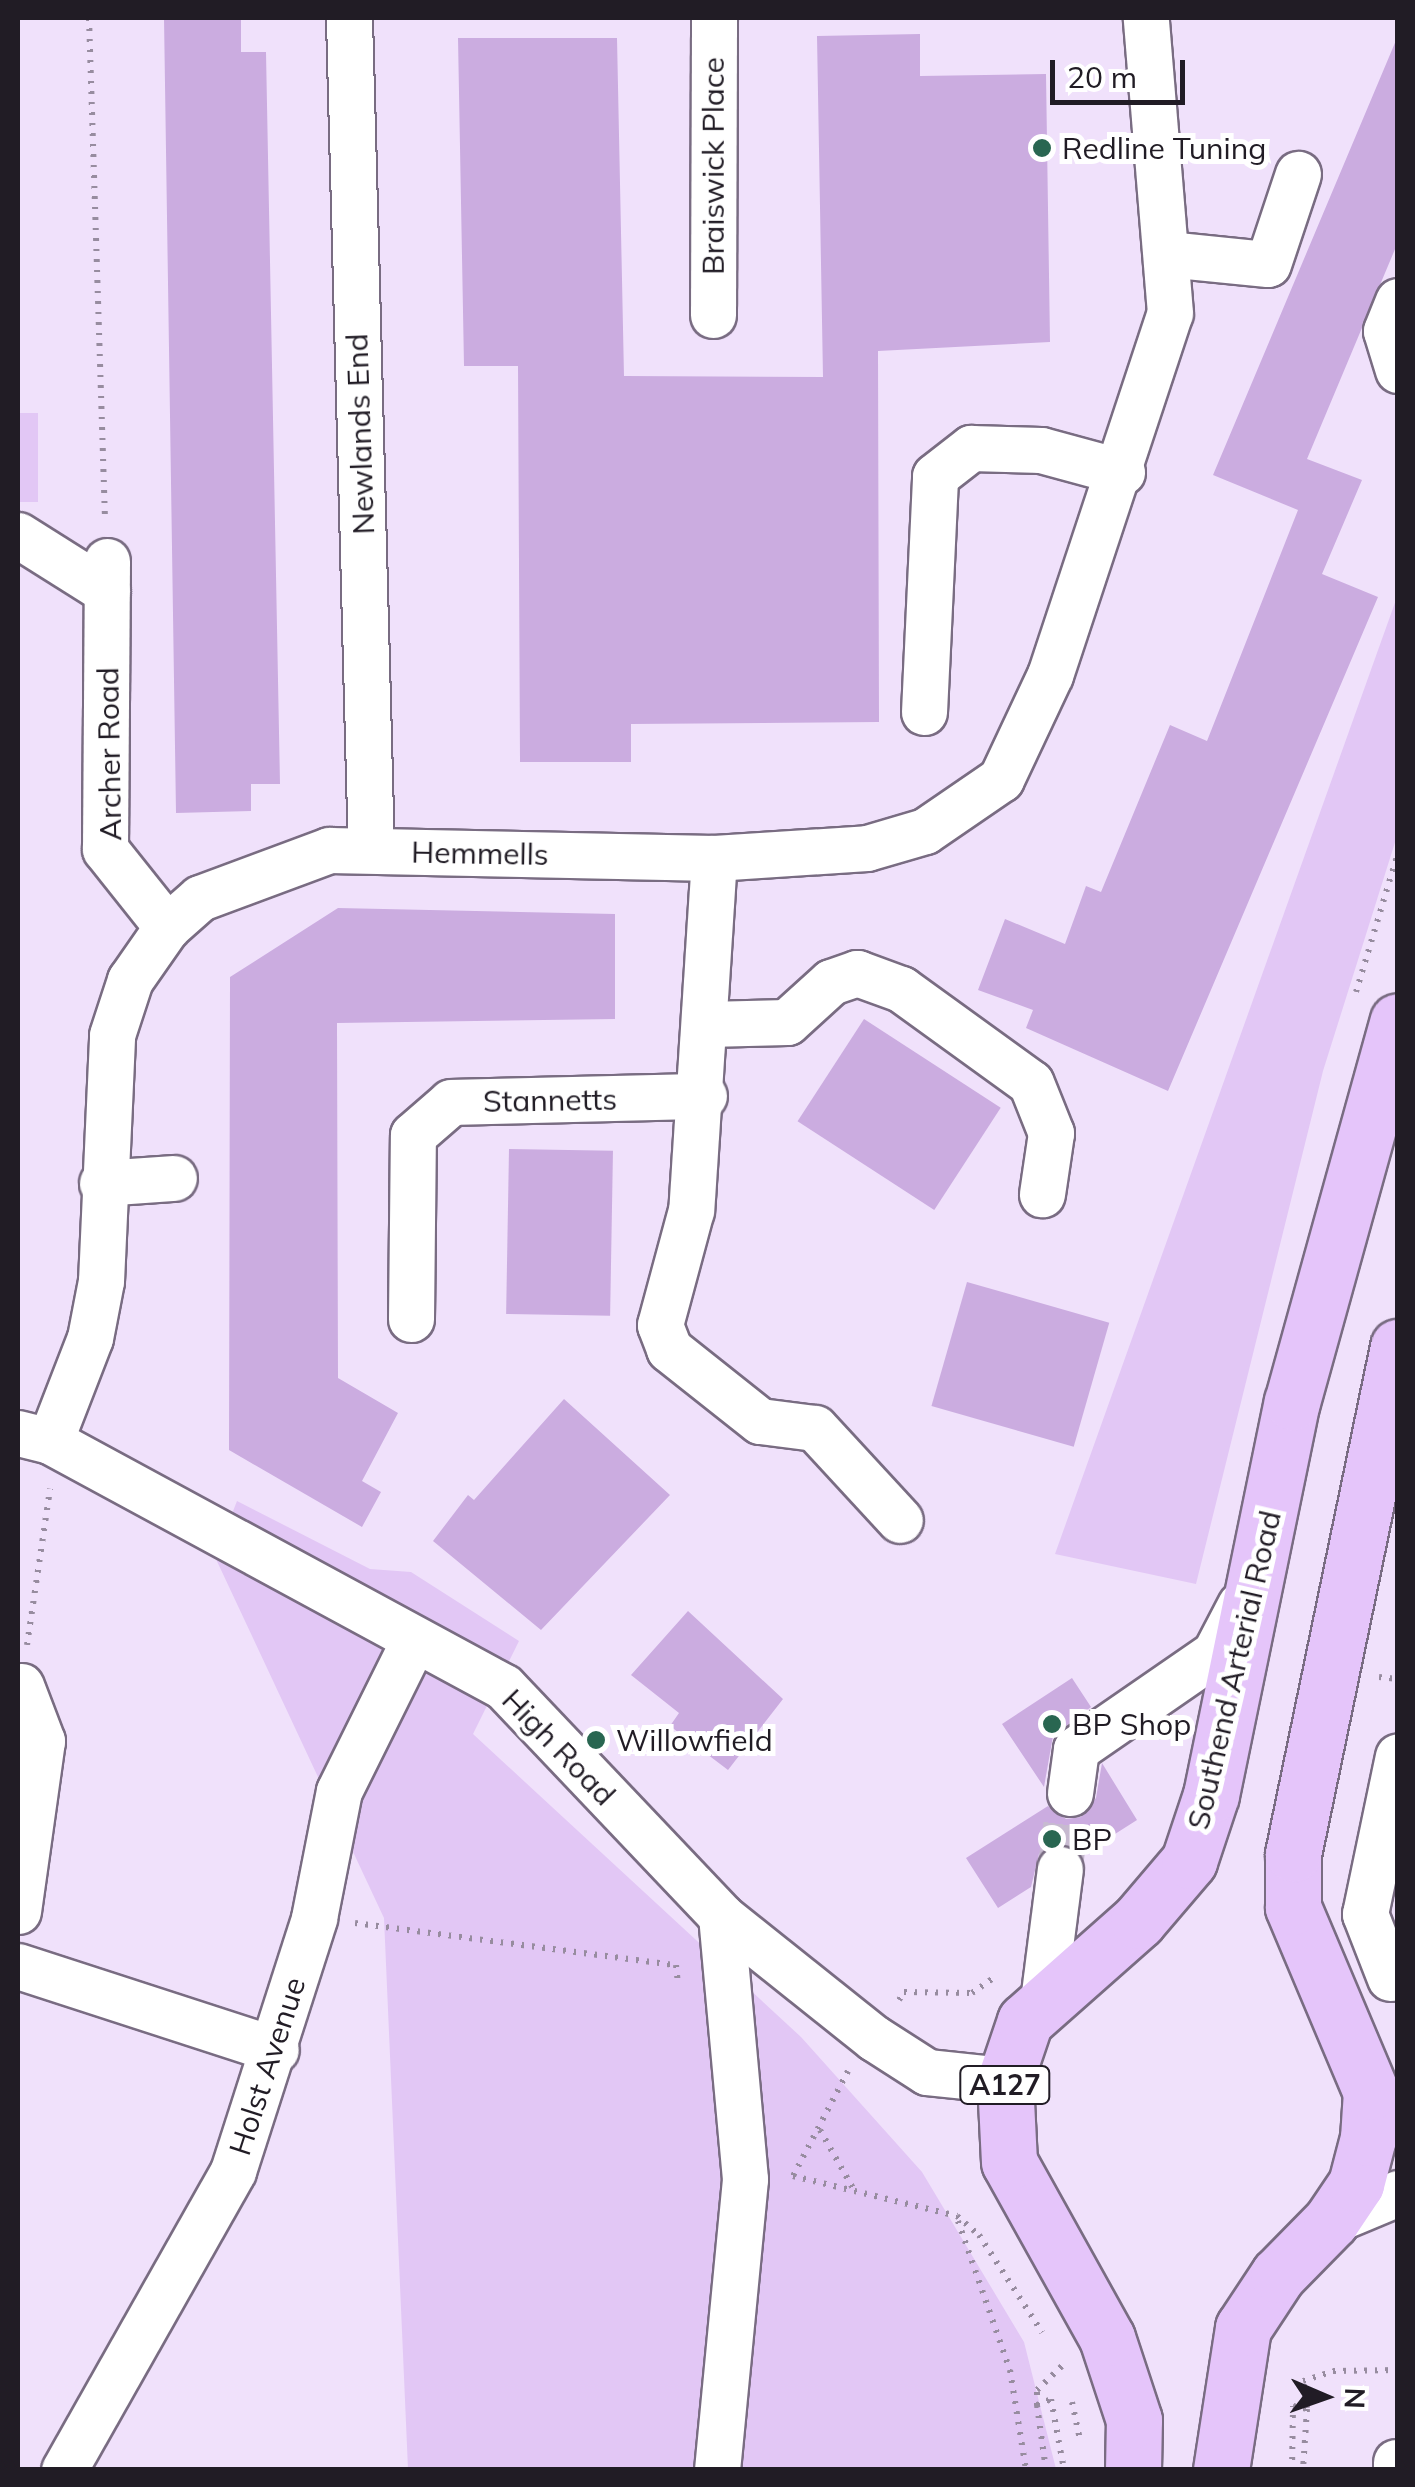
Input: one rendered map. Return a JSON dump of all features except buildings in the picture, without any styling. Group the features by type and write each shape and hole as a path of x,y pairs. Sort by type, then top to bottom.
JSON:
{"highway":[{"name":"Southend Arterial Road","path":"1108,2460 1134,2420 1108,2338 1009,2162 1006,2080 1024,2021 1138,1920 1189,1861 1210,1795 1375,1013"},
{"path":"1221,2470 1243,2328 1278,2276 1331,2221 1356,2184 1368,2138 1371,2092 1358,2045 1293,1908 1293,1854 1398,1347"}],"street":[{"name":"Newlands End","path":"349,18 371,850"},
{"name":"Braiswick Place","path":"713,315 714,18"},
{"name":"Hemmells","path":"41,1440 90,1338 112,1035 130,980 167,927 239,878 330,850 714,858 868,848 925,831 1001,779 1028,732 1122,472 1170,312 1146,18"},
{"path":"1167,254 1268,264 1298,174"},
{"path":"1398,302 1386,331 1398,370"},
{"path":"924,712 936,476 971,448 1042,450 1122,472"},
{"path":"18,535 107,576"},
{"name":"Archer Road","path":"107,576 105,848 167,927"},
{"path":"714,858 704,1096 691,1210 660,1325 669,1349 760,1422 815,1428 900,1520"},
{"path":"707,1024 787,1022 832,982 857,973 901,989 1030,1083 1051,1133 1042,1194"},
{"name":"Stannetts","path":"411,1319 412,1136 451,1102 704,1096"},
{"path":"102,1183 174,1178"},
{"name":"High Road","path":"41,1440 504,1687 720,1916 927,2072 1006,2080"},
{"path":"1070,1793 1076,1748 1216,1653 1257,1570"},
{"name":"Holst Avenue","path":"64,2470 233,2171 276,2050 314,1918 339,1790 414,1640"},
{"path":"18,1910 42,1741 21,1686"},
{"path":"1395,1980 1365,1914 1398,1756"},
{"path":"1043,2001 1058,1930 1060,1869"},
{"path":"717,2470 745,2179 720,1916"},
{"path":"18,1966 276,2050"},
{"path":"1358,2045 1398,2100"},
{"path":"1331,2221 1398,2193"}],"path":[{"path":"89,18 107,576"},
{"path":"1375,1013 1398,854"},
{"path":"21,1686 41,1440"},
{"path":"314,1918 676,1965 680,2004"},
{"path":"899,2000 904,1992 972,1993 1058,1930"},
{"path":"848,2070 794,2176 957,2216 979,2235 1063,2365 1108,2460"},
{"path":"820,2130 855,2192"},
{"path":"957,2216 1010,2370 1026,2470"},
{"path":"1046,2470 1037,2390 1063,2365"},
{"path":"1303,2470 1307,2409 1303,2381 1334,2371 1398,2370"},
{"path":"1036,2405 1051,2399 1064,2470"},
{"path":"1292,2470 1294,2406 1307,2409"}],"shaded area":[{"path":"18,413 38,413 38,502 18,502"},
{"path":"1397,597 1397,836 1323,1071 1196,1584 1055,1554"},
{"path":"237,1501 370,1569 411,1572 519,1641 473,1734 801,2037 922,2172 1024,2342 1056,2469 408,2469 384,1918 215,1557"}],"tunnel":[{"path":"1060,1869 1070,1793"}],"place":[{"name":"Redline Tuning","path":"1042,148"},
{"name":"BP Shop","path":"1052,1724"},
{"name":"Willowfield","path":"596,1740"},
{"name":"BP","path":"1052,1839"}]}
